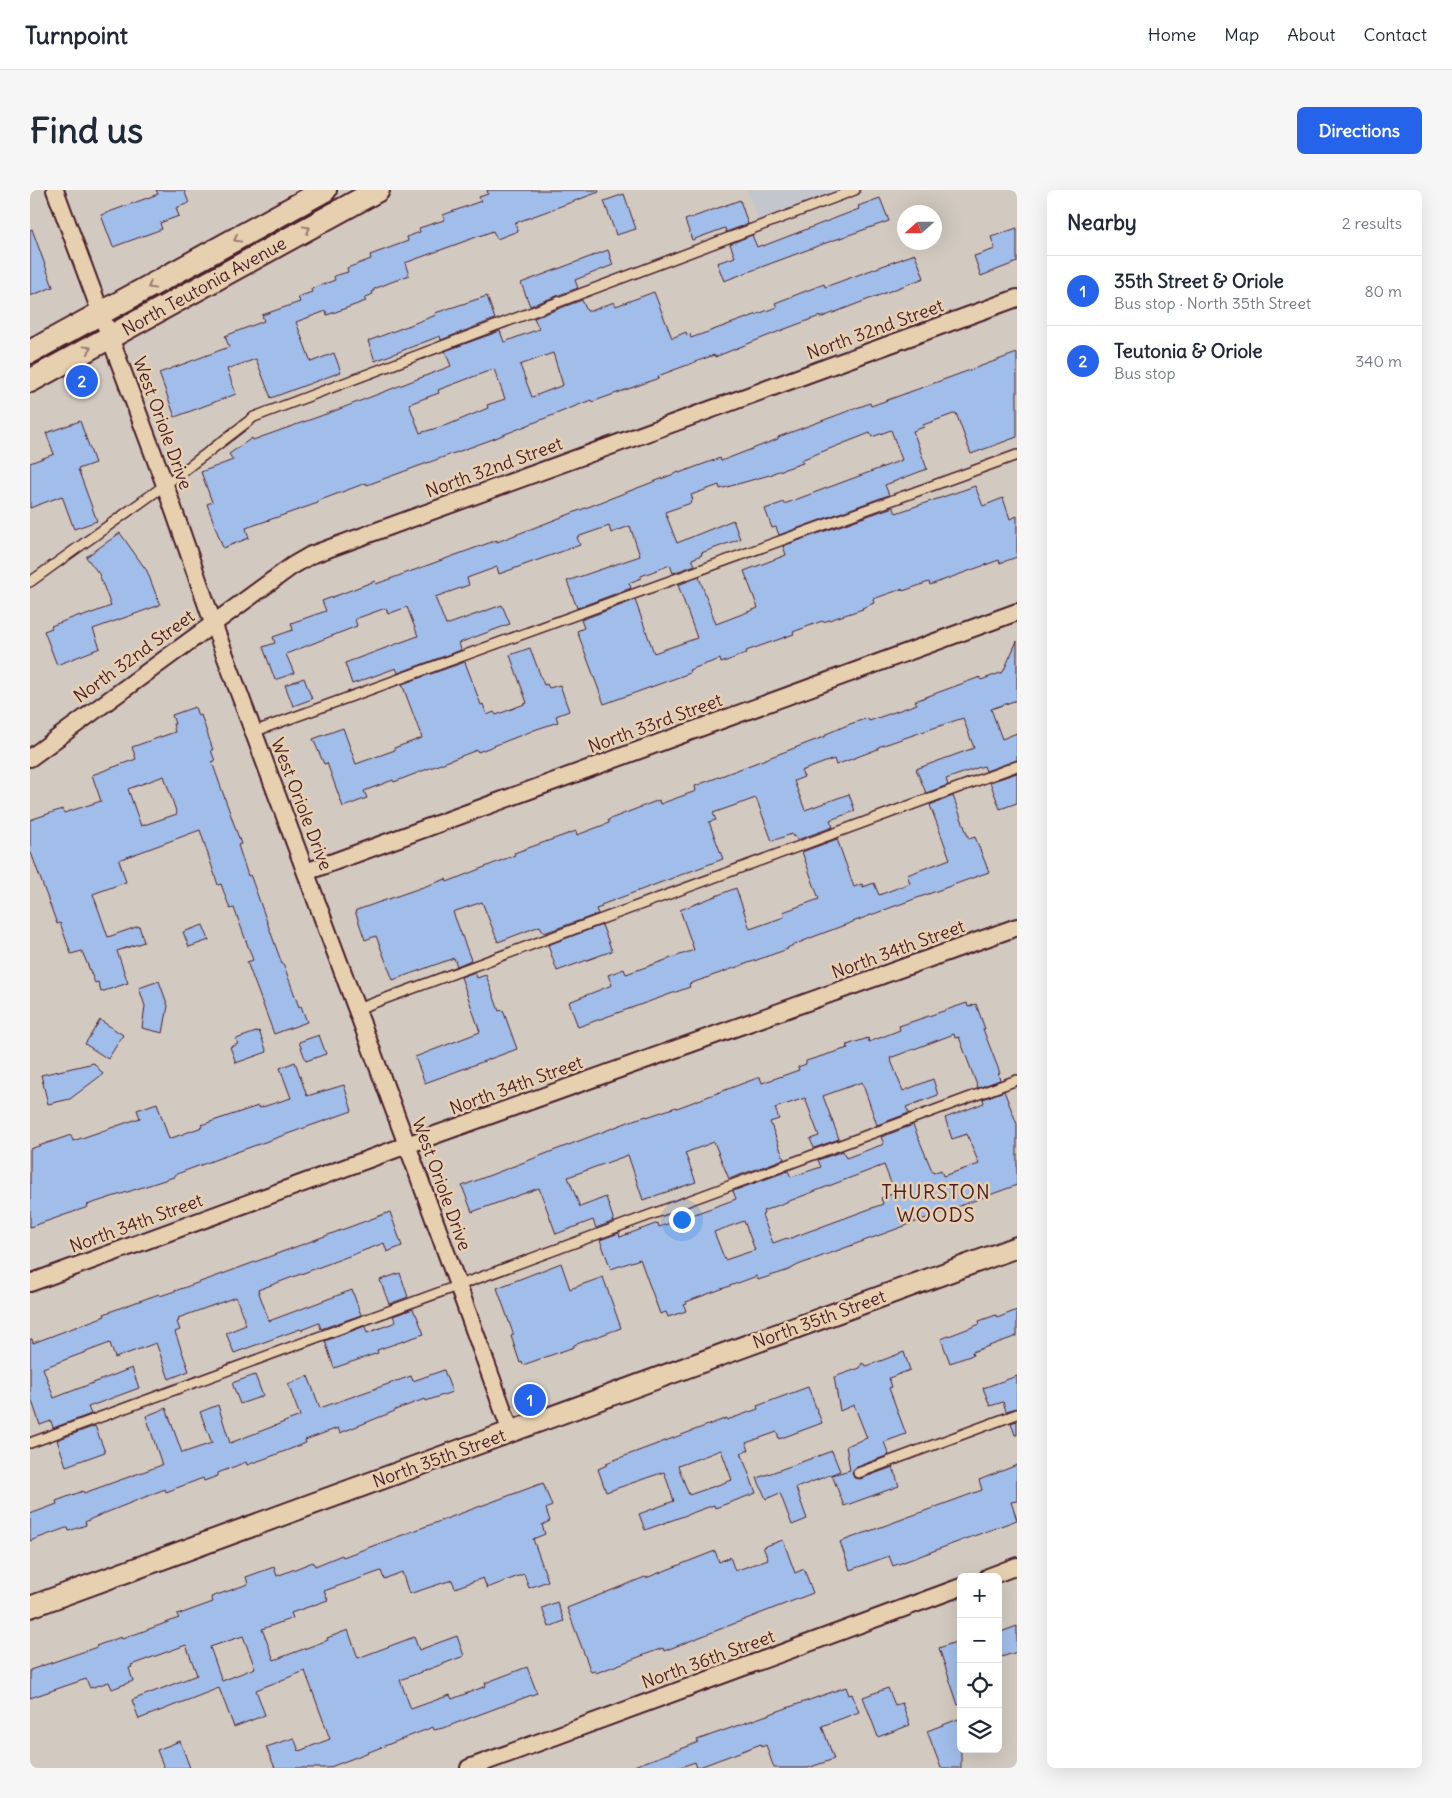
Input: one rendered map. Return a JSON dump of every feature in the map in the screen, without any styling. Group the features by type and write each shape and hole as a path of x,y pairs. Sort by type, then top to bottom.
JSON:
{"main road":[{"name":"North Teutonia Avenue","path":"30,352 325,190"},
{"name":"North Teutonia Avenue","path":"30,381 378,190"}],"street":[{"name":"West Oriole Drive","path":"55,190 511,1432"},
{"name":"North 32nd Street","path":"30,758 292,566 312,556 1017,298"},
{"name":"North 33rd Street","path":"306,872 1017,612"},
{"name":"North 34th Street","path":"30,1283 407,1145 1017,927"},
{"name":"North 35th Street","path":"30,1607 1017,1247"},
{"path":"999,1573 1017,1566"},
{"name":"North 36th Street","path":"470,1768 957,1588"}],"lane":[{"path":"30,582 254,417 855,190"},
{"path":"254,732 1017,454"},
{"path":"357,1009 1017,766"},
{"path":"30,1444 1017,1080"},
{"path":"858,1473 1017,1414"}],"shaded area":[{"path":"747,190 841,190 759,222"}],"building":[{"path":"156,190 184,190 189,203 176,208 179,216 160,223 162,229 113,247 101,215 158,194"},
{"path":"487,190 598,190 599,192 515,223 518,231 497,239 493,231 405,263 409,275 374,289 372,291 373,294 364,298 366,301 327,315 326,311 296,322 311,362 334,353 341,372 271,398 256,359 227,369 236,394 175,417 159,373 229,347 225,336 264,321 262,315 300,302 298,297 312,292 311,289 335,280 334,276 348,272 347,268 371,259 370,255 408,241 407,237 420,232 419,228 444,220 443,215 481,201 479,197 488,194"},
{"path":"624,194 636,229 616,235 604,201"},
{"path":"880,198 889,221 724,281 717,263 735,257 730,244 752,235 757,247 763,246 859,209 858,206"},
{"path":"740,200 748,224 726,232 725,228 692,240 685,220"},
{"path":"1017,228 1017,262 981,276 974,256 995,249 991,237"},
{"path":"32,229 53,287 30,296 30,230"},
{"path":"608,250 613,265 575,280 578,288 530,306 521,283"},
{"path":"915,254 924,278 715,357 714,355 658,376 659,378 592,402 591,400 493,439 367,485 366,483 318,501 318,503 246,528 249,538 223,548 207,504 212,502 201,472 233,460 229,454 252,438 253,440 329,413 451,366 445,351 500,331 504,342 539,329 534,318 582,300 587,311 591,311 614,302 616,306 654,292 672,338 686,332 687,335 690,334 691,338 777,307 775,303 824,284 825,287","holes":["553,353 563,385 532,397 520,365","494,369 505,399 487,405 488,408 450,424 420,433 409,404 439,393 438,390"]},
{"path":"487,296 495,319 441,340 440,336 375,361 368,341 436,315 435,313"},
{"path":"1017,353 1017,437 971,454 956,413 923,425 924,427 913,431 927,469 885,485 889,495 779,535 776,527 772,528 765,509 784,502 784,504 902,460 891,430 872,437 870,433 801,460 803,463 773,474 720,489 719,485 691,495 693,500 690,501 691,503 665,512 677,543 733,520 740,539 701,553 702,555 692,559 695,565 673,573 670,565 641,576 641,578 629,583 631,588 577,608 567,581 640,556 630,526 611,533 609,526 577,537 580,545 499,574 497,567 467,578 469,585 435,597 446,625 502,605 510,624 459,643 461,650 398,673 396,668 352,684 345,663 418,636 407,607 388,614 386,608 355,619 357,626 286,654 294,673 275,680 263,647 275,643 273,637 293,630 291,623 326,611 322,601 375,581 376,584 497,540 497,542 679,472 720,458 721,461 778,439 778,437 870,403 871,406"},
{"path":"80,421 95,463 78,469 97,521 74,529 62,496 30,508 30,463 54,454 46,433"},
{"path":"975,486 983,506 1003,498 1010,519 1017,516 1017,557 1000,563 999,560 930,585 929,582 873,599 874,603 863,609 822,621 721,663 720,659 689,670 690,673 604,704 577,631 584,628 581,620 635,600 654,653 697,638 678,585 699,577 716,624 758,608 744,571 786,555 783,546 893,507 896,513"},
{"path":"120,533 147,571 160,605 93,629 100,648 57,665 44,631 52,628 51,626 80,615 81,617 111,606 99,574 86,557"},
{"path":"1017,641 1017,700 991,709 1002,739 1017,733 1017,760 986,771 984,766 980,767 946,779 948,785 926,793 916,769 974,748 963,718 878,747 878,749 836,765 834,759 801,771 804,777 794,781 805,810 849,794 855,811 830,820 833,827 797,840 792,834 772,841 756,798 713,813 716,820 709,822 723,859 601,905 602,907 596,909 598,914 544,933 540,926 498,942 482,902 453,912 471,960 457,966 454,958 393,980 376,936 365,940 355,911 357,910 446,879 447,882 515,855 514,853 576,831 577,835 609,823 608,820 610,819 659,800 660,804 696,791 695,786 826,736 826,734 850,724 868,718 869,721 917,704 915,701 980,677 981,680 1003,672"},
{"path":"530,648 544,685 547,684 549,688 560,685 569,711 556,716 558,722 478,752 477,750 394,782 393,780 364,791 367,798 343,807 327,763 324,764 313,739 343,728 356,764 422,738 402,684 465,662 481,705 483,704 487,715 494,712 496,715 527,703 510,655"},
{"path":"304,678 312,699 293,706 285,685"},
{"path":"195,707 198,716 201,715 213,750 211,750 215,761 212,762 241,844 238,845 248,876 250,875 251,877 282,964 307,1022 274,1034 247,962 253,960 234,908 230,909 221,884 218,885 200,830 119,860 126,882 93,894 108,937 139,926 144,942 117,951 128,983 101,992 98,982 95,983 82,951 71,954 60,923 57,924 30,850 30,820 62,809 64,813 101,801 92,775 136,759 132,747 175,732 172,715","holes":["164,776 177,814 141,826 128,789"]},
{"path":"1017,773 1017,803 1000,809 990,782"},
{"path":"953,796 969,839 975,837 989,872 813,937 788,949 689,984 690,987 578,1027 569,1002 612,985 608,975 624,969 626,974 694,950 680,910 736,888 750,929 784,917 783,912 819,899 802,852 837,839 854,887 862,884 863,887 874,883 879,895 910,883 907,875 950,859 930,805"},
{"path":"203,925 209,940 189,947 183,932"},
{"path":"602,925 612,951 557,971 548,945"},
{"path":"475,972 477,978 486,975 499,1011 503,1010 517,1049 425,1083 415,1057 480,1032 461,977"},
{"path":"159,981 168,1006 163,1033 142,1028 145,1006 139,988"},
{"path":"967,1003 968,1007 976,1004 985,1029 983,1029 1000,1073 998,1074 1000,1080 978,1088 959,1037 955,1038 954,1034 890,1058 903,1091 933,1079 938,1095 906,1107 909,1113 877,1125 862,1082 823,1096 839,1139 814,1148 810,1139 819,1136 805,1098 775,1108 779,1119 770,1122 784,1159 729,1179 714,1142 685,1153 696,1182 643,1200 628,1155 568,1177 580,1207 606,1197 614,1221 596,1228 593,1220 556,1234 539,1188 472,1212 462,1186 636,1119 677,1108 760,1077 762,1083 799,1070 798,1067 806,1064 806,1061 848,1048 847,1045 868,1038 869,1042 900,1030 899,1026"},
{"path":"100,1020 123,1035 108,1059 85,1044"},
{"path":"259,1031 267,1052 236,1063 230,1047 238,1044 236,1039"},
{"path":"319,1035 326,1054 306,1061 299,1042"},
{"path":"295,1062 307,1096 344,1085 352,1111 217,1159 174,1175 174,1177 87,1205 88,1207 30,1227 30,1149 71,1135 73,1141 140,1118 137,1110 157,1103 169,1139 202,1127 201,1125 258,1106 259,1108 291,1098 280,1068"},
{"path":"94,1063 103,1074 70,1099 48,1104 41,1075"},
{"path":"1004,1091 1017,1124 1017,1185 798,1265 789,1270 758,1280 757,1276 686,1302 687,1304 684,1305 686,1311 668,1317 666,1312 660,1314 640,1259 611,1269 600,1240 619,1233 620,1237 658,1223 659,1227 736,1199 733,1191 788,1171 791,1177 821,1167 818,1160 843,1151 846,1158 884,1144 881,1137 913,1125 933,1173 941,1170 943,1176 979,1164 967,1134 952,1139 945,1118 984,1103 983,1099","holes":["884,1165 895,1193 881,1198 883,1204 773,1243 762,1215 764,1214 763,1211","744,1221 755,1250 725,1260 714,1232"]},
{"path":"390,1212 402,1246 387,1252 384,1243 258,1290 269,1321 352,1290 361,1315 321,1329 319,1323 234,1353 226,1333 246,1325 236,1297 178,1318 179,1321 177,1322 180,1330 175,1332 189,1371 169,1379 156,1343 115,1358 110,1343 43,1368 54,1398 132,1368 139,1388 88,1407 91,1414 53,1428 51,1421 40,1425 30,1395 30,1339 32,1339 33,1343 105,1316 104,1314 125,1306 217,1276"},
{"path":"561,1263 570,1289 603,1277 621,1328 523,1365 522,1362 520,1363 511,1336 513,1333 497,1288"},
{"path":"400,1273 408,1297 389,1304 380,1280"},
{"path":"413,1309 424,1334 377,1350 378,1353 334,1368 325,1341 365,1326 367,1333 396,1322 393,1316"},
{"path":"1017,1310 1017,1336 972,1352 973,1355 950,1363 941,1339 980,1324 979,1321 996,1315 997,1318"},
{"path":"904,1352 910,1370 889,1378 892,1387 889,1388 906,1434 884,1442 889,1455 856,1467 852,1472 854,1478 860,1479 893,1467 899,1486 844,1506 832,1475 850,1470 846,1446 867,1438 854,1405 840,1411 834,1377 860,1368 862,1363 867,1366"},
{"path":"444,1370 452,1392 426,1401 425,1399 340,1433 338,1428 305,1440 306,1443 275,1455 247,1465 246,1462 218,1473 218,1476 204,1481 203,1478 166,1492 165,1489 93,1518 85,1522 86,1525 69,1531 66,1528 30,1541 30,1514 57,1504 56,1501 162,1465 146,1416 166,1408 182,1453 212,1443 200,1412 218,1405 230,1443 300,1416 288,1384 308,1376 320,1408 411,1376 413,1381"},
{"path":"255,1375 263,1396 240,1404 232,1383"},
{"path":"1017,1376 1017,1408 1006,1411 1003,1402 990,1406 983,1388"},
{"path":"808,1387 822,1423 779,1439 777,1432 746,1443 749,1450 741,1453 756,1493 715,1508 714,1505 645,1530 639,1514 674,1501 664,1472 606,1492 598,1469 607,1465 606,1463 727,1418 727,1420 758,1409 757,1406","holes":["721,1450 732,1480 689,1495 678,1466"]},
{"path":"1017,1421 1017,1435 1015,1435 1011,1423"},
{"path":"95,1426 105,1452 66,1466 57,1440"},
{"path":"832,1451 840,1471 796,1488 807,1519 792,1525 780,1493 766,1499 757,1478"},
{"path":"1017,1465 1017,1501 1011,1502 1017,1520 893,1566 889,1556 850,1570 840,1542 982,1490 979,1480"},
{"path":"543,1483 552,1506 546,1509 550,1521 542,1525 545,1534 533,1539 548,1581 529,1588 524,1574 487,1588 483,1578 455,1588 452,1580 409,1594 402,1572 384,1579 381,1571 324,1591 328,1600 291,1613 293,1618 262,1629 274,1660 328,1640 327,1638 348,1630 358,1658 414,1637 419,1650 457,1636 464,1656 400,1680 411,1709 450,1695 452,1699 486,1686 485,1683 527,1667 537,1693 443,1728 434,1730 433,1727 328,1768 275,1768 266,1747 294,1738 299,1751 330,1739 305,1671 256,1690 265,1715 234,1727 219,1688 139,1719 132,1700 197,1675 186,1645 131,1665 132,1667 129,1668 133,1681 112,1689 109,1682 90,1688 86,1679 30,1698 30,1670 179,1618 177,1615 213,1602 211,1597 248,1584 246,1577 274,1567 277,1576 313,1562 315,1566 342,1555 343,1557","holes":["243,1636 255,1668 222,1681 210,1647"]},
{"path":"783,1540 795,1573 804,1569 813,1593 664,1651 663,1648 596,1673 595,1671 591,1672 567,1608 715,1551 719,1562 730,1557 735,1571 768,1559 763,1547"},
{"path":"557,1602 564,1621 549,1627 542,1608"},
{"path":"1017,1626 1017,1652 1002,1657 1002,1632"},
{"path":"957,1641 957,1702 939,1648"},
{"path":"846,1687 849,1695 852,1694 859,1712 822,1726 834,1759 808,1768 774,1768 766,1745 762,1747 761,1744 697,1768 695,1762 678,1768 634,1768 634,1766 698,1742 697,1740"},
{"path":"888,1688 895,1705 902,1703 910,1725 878,1737 863,1697"},
{"path":"957,1720 957,1753 961,1753 961,1768 941,1768 927,1731"},
{"path":"180,1741 190,1768 164,1768 157,1750"}],"place":[{"name":"Teutonia & Oriole","path":"82,381"},
{"name":"35th Street & Oriole","path":"530,1400"}],"district":[{"name":"THURSTON WOODS","path":"936,1202"}]}
